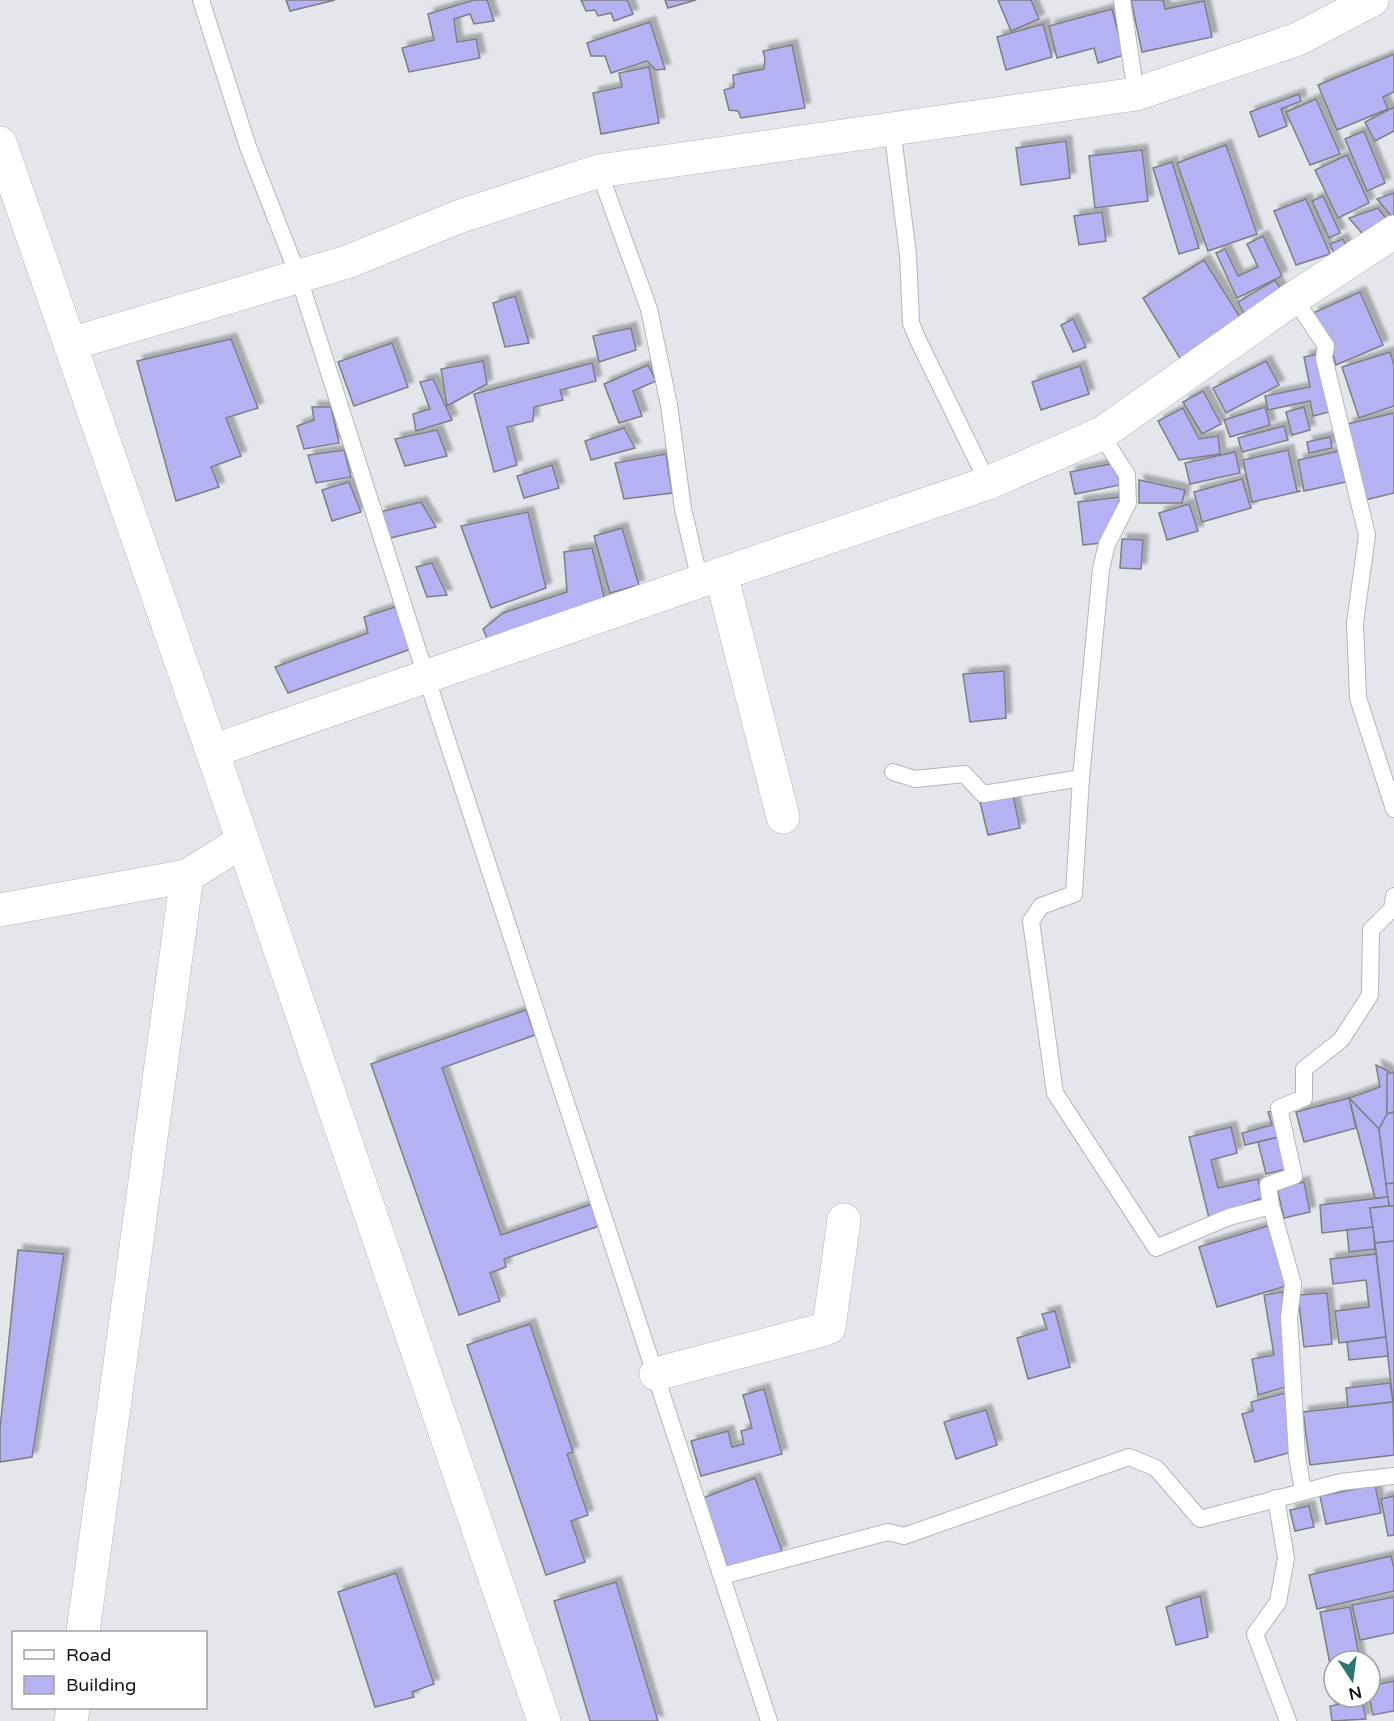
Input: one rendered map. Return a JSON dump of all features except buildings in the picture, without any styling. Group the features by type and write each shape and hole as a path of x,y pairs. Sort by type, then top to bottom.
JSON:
{"street":[{"path":"70,344 347,262 458,217 599,171 1136,94 1298,39 1372,0"},
{"path":"0,143 213,751 544,1721"},
{"path":"213,751 710,577 988,483 1101,434 1294,298 1394,231"},
{"path":"710,577 783,817"},
{"path":"0,910 187,876 243,841"},
{"path":"83,1631 187,876"},
{"path":"656,1374 829,1327 844,1220"}],"lane":[{"path":"201,0 248,147 298,275 426,676 769,1721"},
{"path":"1122,0 1136,94"},
{"path":"892,128 909,255 912,323 918,340 988,483"},
{"path":"599,171 649,309 669,405 683,509 710,577"},
{"path":"1294,298 1326,346 1324,358 1367,534 1355,623 1358,698 1394,809"},
{"path":"1101,434 1127,475 1128,502 1107,544 1101,569 1081,778 1074,894 1041,906 1031,921 1055,1094 1156,1248 1229,1216 1271,1206"},
{"path":"893,772 915,779 964,774 983,794 1081,778"},
{"path":"1303,1491 1297,1456 1289,1318 1293,1284 1271,1206 1268,1185 1294,1176 1279,1108 1304,1098 1304,1069 1341,1040 1370,995 1371,930 1392,909 1394,896"},
{"path":"722,1576 888,1532 904,1536 1129,1457 1156,1468 1200,1519 1341,1482 1394,1476"},
{"path":"1276,1498 1286,1557 1278,1602 1255,1634 1288,1721"}]}
